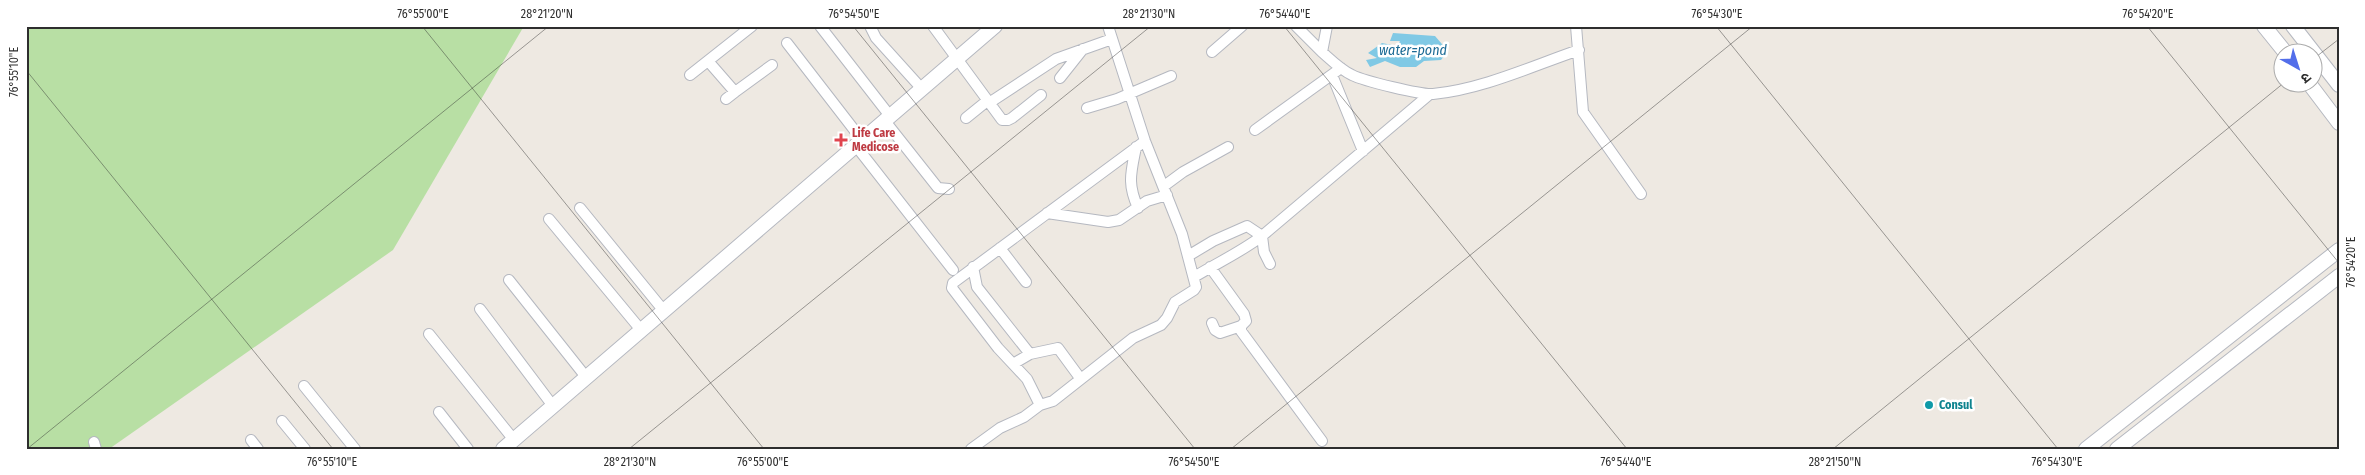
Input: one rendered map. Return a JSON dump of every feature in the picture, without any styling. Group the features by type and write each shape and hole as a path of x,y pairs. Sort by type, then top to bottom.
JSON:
{"street":[{"path":"690,75 752,26"},
{"path":"820,26 938,188 948,189"},
{"path":"870,26 876,38 922,89"},
{"path":"932,26 1002,120 1008,120 1041,95"},
{"path":"429,334 507,446 995,26"},
{"path":"971,449 1000,428 1024,417 1040,405 1052,401 1133,338 1161,325 1175,302 1194,290 1196,284 1165,190 1145,141 1108,26"},
{"path":"1212,52 1242,26"},
{"path":"1296,26 1322,52 1352,75 1366,80 1430,94 1488,81 1579,50"},
{"path":"1322,52 1328,26"},
{"path":"1576,26 1583,112 1641,194"},
{"path":"2264,26 2277,42"},
{"path":"2293,26 2339,85"},
{"path":"966,118 1056,59 1112,39"},
{"path":"786,43 953,270"},
{"path":"1060,78 1083,48"},
{"path":"708,60 735,92"},
{"path":"726,99 772,65"},
{"path":"1255,130 1341,68"},
{"path":"1332,75 1362,151"},
{"path":"1087,108 1130,94 1171,76"},
{"path":"2316,92 2339,123"},
{"path":"1194,277 1234,252 1244,249 1262,236 1430,94"},
{"path":"1040,405 1030,384 998,348 952,288 953,283 1145,141"},
{"path":"1136,147 1130,176 1130,187 1138,208"},
{"path":"1047,213 1108,222 1118,220 1153,199 1183,172 1228,147"},
{"path":"580,208 664,311"},
{"path":"549,219 641,330"},
{"path":"1188,256 1213,241 1247,226 1262,236 1264,252 1270,264"},
{"path":"1000,248 1026,282"},
{"path":"2086,449 2339,250"},
{"path":"974,267 977,287 1030,354"},
{"path":"1210,267 1244,314 1246,321 1241,326 1220,333 1215,330 1212,323"},
{"path":"2117,449 2339,276"},
{"path":"509,280 586,377"},
{"path":"2292,287 2304,302"},
{"path":"480,310 553,406"},
{"path":"1241,326 1248,341 1322,441"},
{"path":"1013,364 1030,354 1058,348 1080,378"},
{"path":"304,386 355,449"},
{"path":"439,412 468,449"},
{"path":"282,421 305,449"},
{"path":"251,440 258,449"}],"green space":[{"path":"26,26 524,26 393,250 109,449 26,449"}],"water":[{"name":"water=pond","path":"1393,33 1435,36 1448,51 1441,60 1424,61 1416,67 1400,67 1385,61 1370,67 1366,60 1377,58 1368,53 1382,43 1397,46 1400,41 1390,41"}],"place":[{"name":"Life Care Medicose","path":"841,140"},
{"name":"Consul","path":"1929,405"}]}
